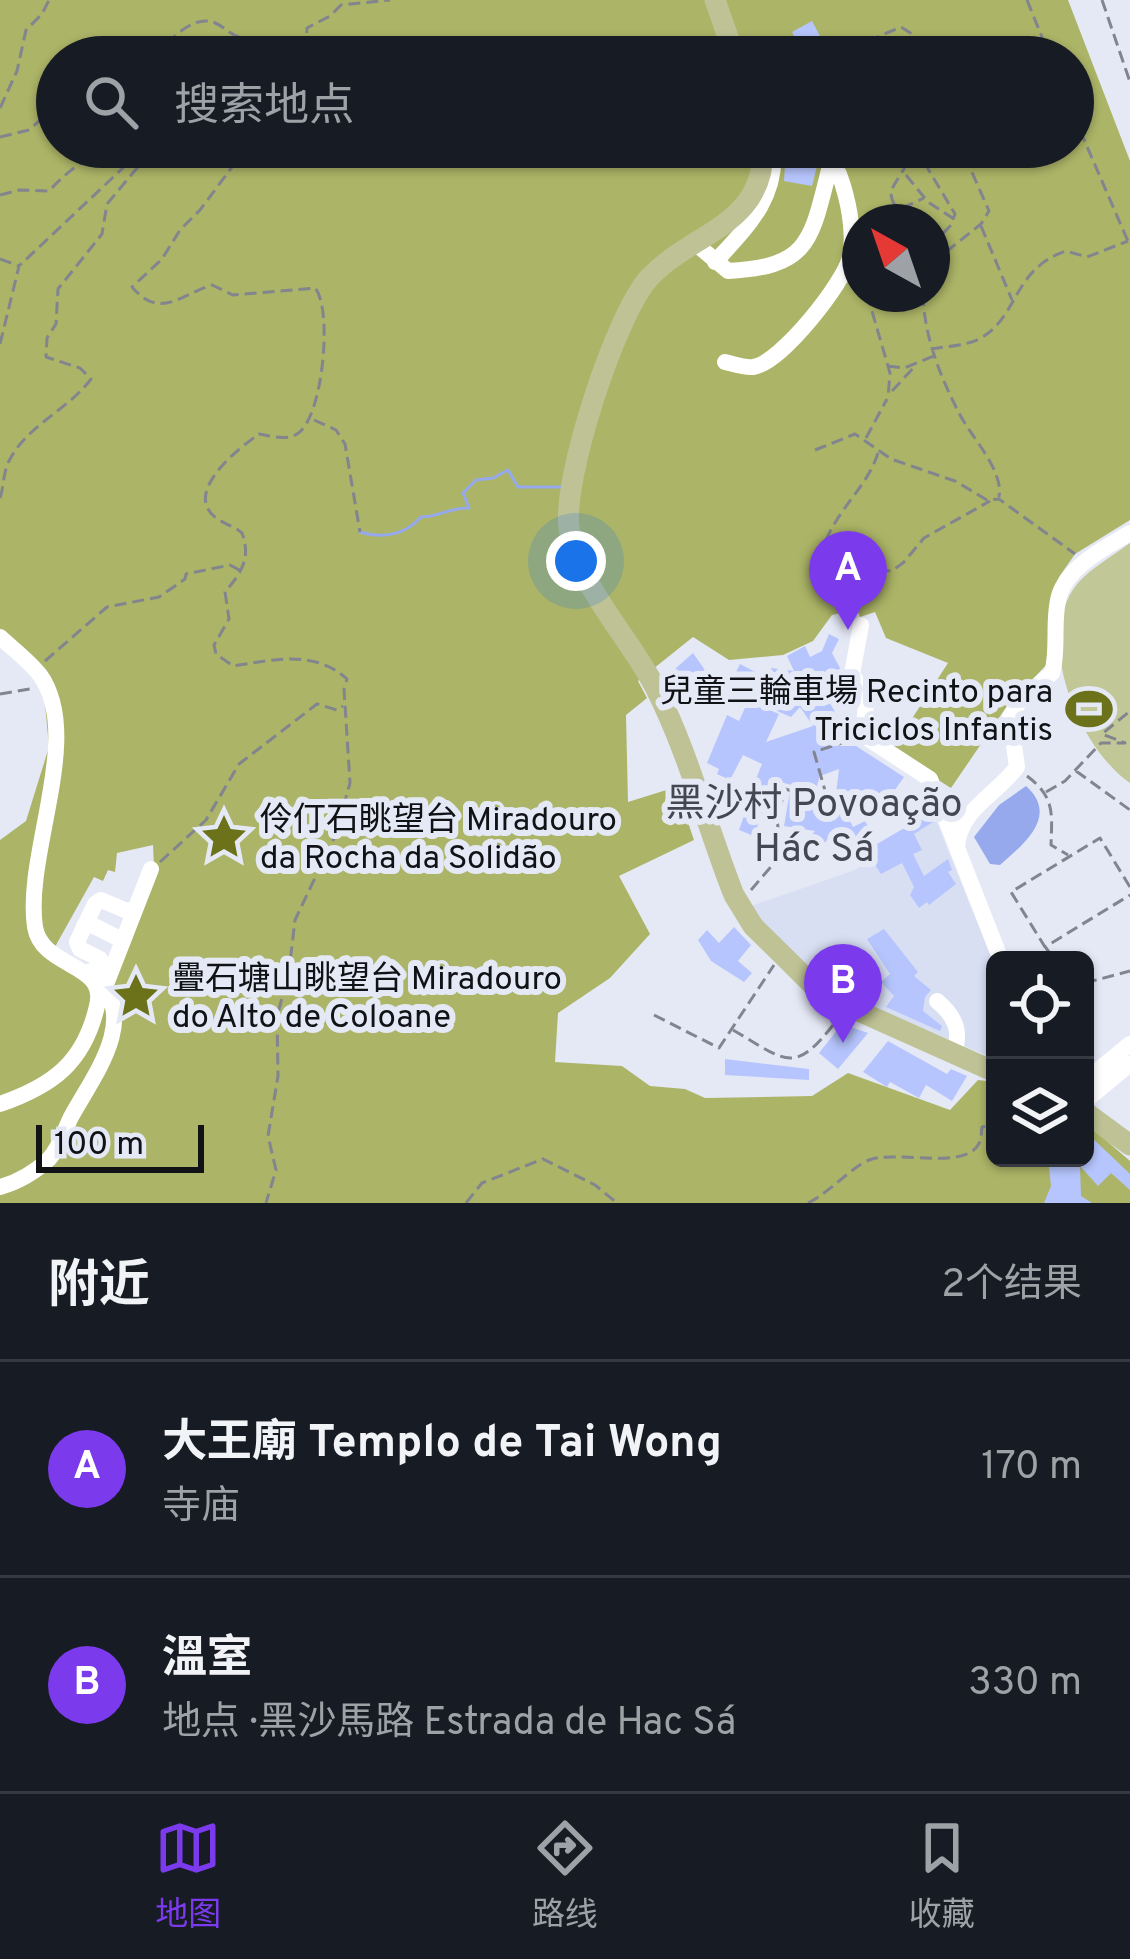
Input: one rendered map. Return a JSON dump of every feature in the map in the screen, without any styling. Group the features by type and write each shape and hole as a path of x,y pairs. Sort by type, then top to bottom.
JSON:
{"main road":[{"path":"716,0 728,36"},
{"path":"760,168 746,206 655,273 628,310 575,463 569,528 584,570 658,692 738,905 823,995 986,1068"},
{"path":"1094,1119 1130,1145"}],"street":[{"path":"715,262 762,207 773,168"},
{"path":"696,244 728,271 751,270 795,255 809,242 829,170 837,170 852,241 849,263 835,291 770,359 753,367 725,362"},
{"path":"956,847 958,828 965,818 1015,770 1018,762 1010,717 1020,701 1052,674 1058,598 1064,585 1087,561 1130,533"},
{"path":"860,625 852,674 866,697 864,736 930,779 997,951"},
{"path":"0,637 35,669 53,709 56,743 32,890 35,924 42,946 50,955 84,971 115,1016 111,1041 55,1151 35,1171 0,1187"},
{"path":"0,1104 34,1093 66,1069 101,996 130,912 151,869"},
{"path":"84,971 97,970 100,959 76,944 99,900 130,912"},
{"path":"84,926 90,924 122,940"},
{"path":"937,1001 957,1024 953,1054"},
{"path":"1094,1074 1130,1044"},
{"path":"1094,1094 1130,1064"}],"path":[{"path":"0,108 17,71 26,29 50,0"},
{"path":"307,36 307,28 340,5 390,0"},
{"path":"1027,0 1042,36"},
{"path":"1102,0 1130,82"},
{"path":"176,36 202,21 214,22 236,36"},
{"path":"877,36 897,28 907,29 912,36"},
{"path":"0,137 36,124"},
{"path":"932,349 984,337 1042,262 1066,251 1087,257 1129,243 1094,162"},
{"path":"0,195 49,191 74,168"},
{"path":"0,344 19,266 123,168"},
{"path":"0,499 8,462 29,434 79,395 91,379 80,368 46,357 46,338 56,323 58,289 102,234 106,204 137,168"},
{"path":"231,168 162,259 132,287 148,302 160,305 212,285 233,295 315,288 323,303 324,357 311,418 296,435 259,434 213,473 208,507 216,518 242,533 248,549 242,572 225,592 229,619 214,645 216,654 232,665 292,656 331,664 347,679 344,705 350,783 335,836 295,920 277,1017 278,1076 268,1136 276,1169 266,1203"},
{"path":"897,204 891,188 907,168"},
{"path":"925,168 955,219"},
{"path":"950,248 980,224 989,207 974,168"},
{"path":"905,173 924,198 955,219"},
{"path":"910,204 924,198"},
{"path":"950,225 955,219"},
{"path":"980,224 1012,300"},
{"path":"0,259 19,266"},
{"path":"872,312 889,398"},
{"path":"926,312 934,356 959,414 1000,482 999,499"},
{"path":"886,365 895,369 915,366 934,356"},
{"path":"864,440 915,366"},
{"path":"311,418 336,430 345,444 360,532"},
{"path":"814,450 848,435 864,440 878,453 992,500"},
{"path":"878,453 869,476 843,506 827,538 848,559 892,571 924,538 999,499 1087,561"},
{"path":"35,669 107,607 159,597 186,574 230,565 242,572"},
{"path":"809,702 855,682"},
{"path":"0,694 27,689"},
{"path":"151,869 206,820 239,764 317,704 337,710 344,705"},
{"path":"1046,792 1064,781 1101,743 1124,743 1102,734 1130,711"},
{"path":"746,896 782,856 777,819 785,789 828,801 814,752 864,736"},
{"path":"1015,770 1046,792 1052,845 1070,856"},
{"path":"1075,770 1130,810"},
{"path":"206,820 214,828"},
{"path":"1048,951 1011,892 1100,838 1130,887"},
{"path":"1045,947 1130,896"},
{"path":"655,1015 719,1048 781,955"},
{"path":"1094,981 1130,971"},
{"path":"731,1030 780,1057 796,1059 813,1050 847,1007"},
{"path":"267,1110 274,1105"},
{"path":"808,1203 868,1160 946,1160 972,1151 986,1126"},
{"path":"466,1203 482,1183 543,1159 595,1184 617,1203"}],"shaded area":[{"path":"935,818 989,951 986,1055 823,985 748,907 855,870"}],"green space":[{"path":"0,0 1068,0 1082,36 36,36 36,168 1094,168 1094,68 1130,161 1130,520 1075,554 1059,577 1051,660 1007,706 951,788 891,751 948,663 886,638 875,612 860,617 857,609 832,615 813,641 783,655 729,660 693,637 638,681 647,698 626,715 628,802 676,787 694,840 619,876 650,934 610,978 558,1013 555,1062 622,1066 650,1086 685,1089 705,1098 812,1096 848,1073 950,1110 978,1080 986,1081 986,1167 1094,1167 1094,1130 1130,1161 1130,1203 0,1203 0,840 26,821 49,747 45,704 37,680 0,647","holes":["153,845 154,868 96,984 51,954 94,877 103,881 108,870 115,872 117,853"]},
{"path":"1130,543 1130,783 1111,767 1079,719 1061,661 1060,633 1065,606 1078,583"}],"water":[{"path":"1026,786 1039,808 1035,828 1000,865 990,864 974,837 999,805"}],"building":[{"path":"812,21 820,36 794,36 792,32"},
{"path":"785,168 816,168 812,186 784,181"},
{"path":"829,634 839,639 832,653 846,698 831,705 845,729 852,726 851,736 831,746 856,746 904,777 892,794 856,804 839,799 853,827 865,821 877,844 930,813 933,822 914,834 922,850 913,854 924,876 948,859 952,870 948,872 956,884 929,905 919,908 910,895 914,887 902,863 881,874 862,845 848,854 834,832 815,854 804,844 815,831 784,826 791,785 774,780 754,836 739,830 746,810 731,804 737,791 749,796 762,764 743,755 730,780 707,763 727,715 739,721 749,699 728,688 740,664 769,679 758,705 779,714 766,742 813,726 800,707 791,717 777,711 784,687 769,685 771,668 794,671 787,656 805,646 810,657 822,651","holes":["839,769 834,811 810,808 820,776"]},
{"path":"693,653 717,687 695,706 668,675"},
{"path":"734,927 751,945 738,961 752,973 744,982 711,961 698,940 707,930 719,943"},
{"path":"884,929 918,972 914,976 931,990 923,1011 942,1026 940,1031 886,1007 894,996 881,982 890,974 867,939"},
{"path":"842,1024 868,1033 838,1069 819,1053"},
{"path":"888,1041 947,1074 951,1069 967,1076 952,1101 926,1085 919,1098 863,1072"},
{"path":"725,1059 809,1069 809,1080 725,1075"},
{"path":"1094,1140 1130,1174 1130,1190 1111,1173 1098,1186 1081,1167 1094,1167"},
{"path":"1049,1167 1080,1167 1081,1196 1092,1203 1044,1203 1051,1186"}],"waterway":[{"path":"360,532 393,534 421,517 469,508 463,493 476,480 508,470 518,487 562,487"}],"place":[{"name":"大王廟 Templo de Tai Wong","path":"848,630"},
{"name":"兒童三輪車場 Recinto para Triciclos Infantis","path":"1089,709"},
{"name":"伶仃石眺望台 Miradouro da Rocha da Solidão","path":"224,837"},
{"name":"疊石塘山眺望台 Miradouro do Alto de Coloane","path":"136,996"},
{"name":"溫室","path":"843,1043"}],"district":[{"name":"黑沙村 Povoação Hác Sá","path":"814,824"}]}
